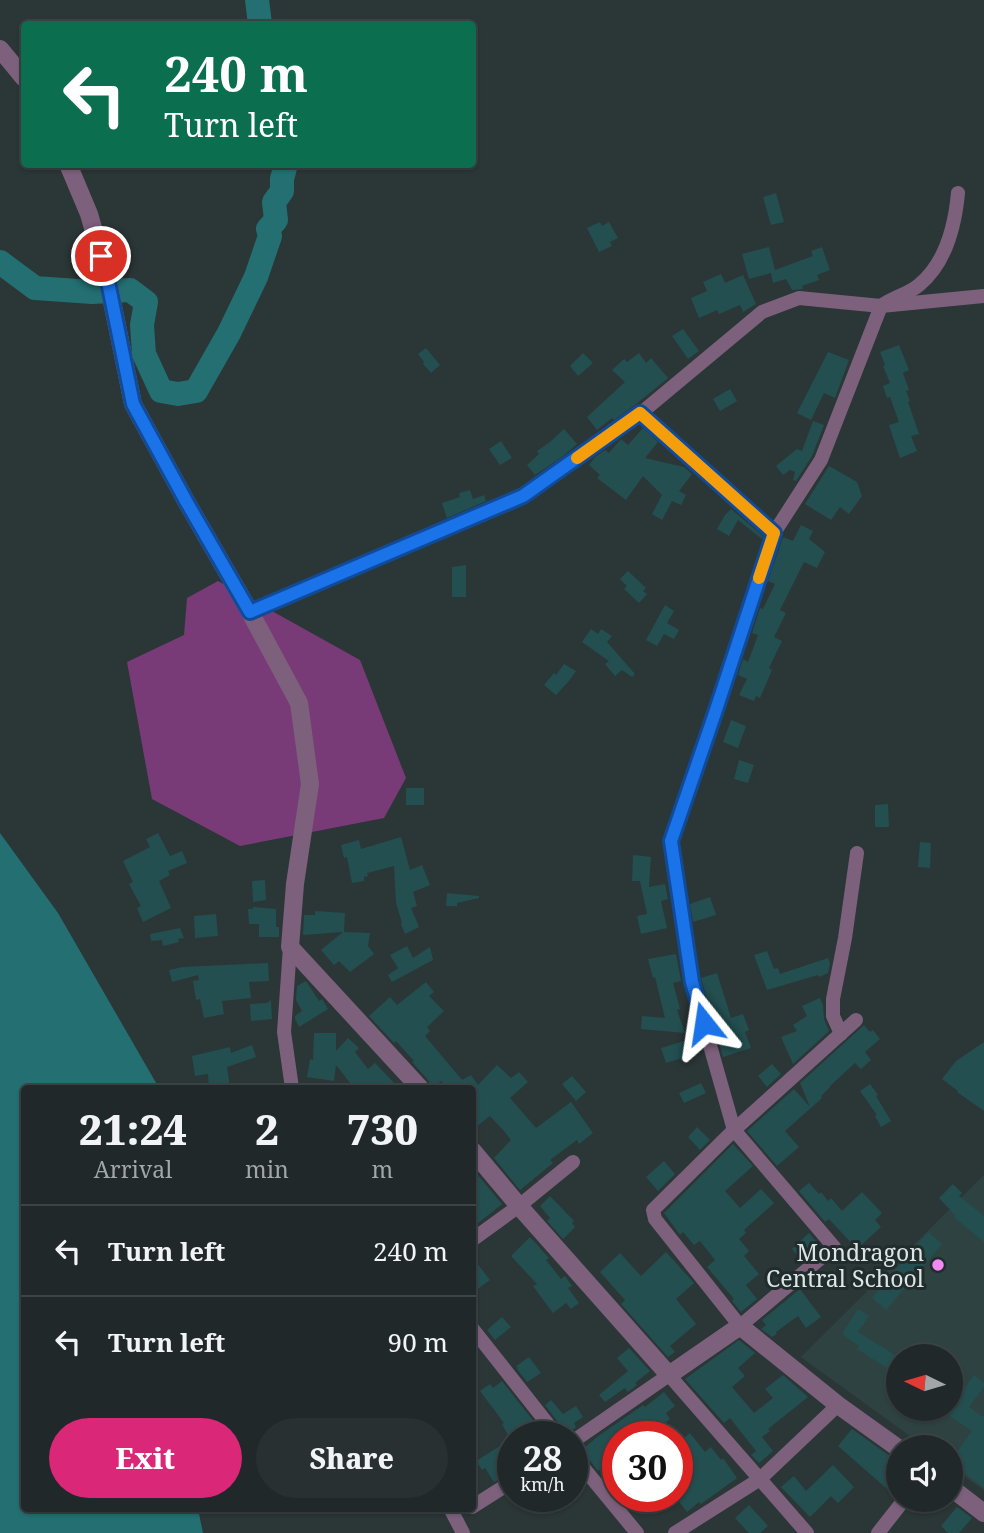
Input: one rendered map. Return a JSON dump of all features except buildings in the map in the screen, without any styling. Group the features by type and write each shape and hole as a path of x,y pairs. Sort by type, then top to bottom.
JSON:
{"street":[{"path":"0,49 21,74"},
{"path":"70,168 89,214 107,277 133,404 299,703 310,784 295,884 284,1032 292,1085"},
{"path":"588,1430 740,1325 834,1247 734,1130 692,982 671,841 774,533 821,460 881,306 891,298 918,286 939,264 956,218 958,193"},
{"path":"250,612 523,496 640,413 762,312 799,298 881,306 984,296"},
{"path":"640,413 774,533"},
{"path":"841,1034 833,1016 833,999 857,853"},
{"path":"290,947 417,1085"},
{"path":"856,1020 734,1130 653,1210 655,1219 740,1325 838,1405 886,1439"},
{"path":"476,1155 807,1533"},
{"path":"476,1237 573,1161"},
{"path":"476,1333 545,1421"},
{"path":"675,1533 760,1479 838,1405"},
{"path":"588,1473 637,1533"},
{"path":"476,1505 497,1491"},
{"path":"963,1497 984,1513"},
{"path":"878,1533 895,1512"},
{"path":"453,1513 463,1533"}],"shaded area":[{"path":"218,581 360,660 406,778 384,818 240,846 152,799 127,662 184,635 187,598"},
{"name":"Mondragon Central School","path":"984,1175 984,1490 963,1475 963,1435 908,1435 889,1421 963,1421 963,1344 886,1344 886,1419 801,1357"}],"water":[{"path":"0,833 58,913 157,1085 21,1085 21,1512 199,1512 203,1533 0,1533"}],"waterway":[{"path":"257,0 260,21"},
{"path":"0,262 35,288 92,292 130,290 146,302 142,325 144,354 161,391 178,394 196,391 229,333 256,277 270,236 268,229 276,220 274,202 282,191 285,168"}],"slow traffic":[{"path":"577,458 640,413 774,533 759,578"}],"place":[{"name":"Mondragon Central School","path":"938,1265"}],"route":[{"path":"101,256 133,404 250,612 523,496 640,413 774,533 671,841 692,982 704,1023"}]}
